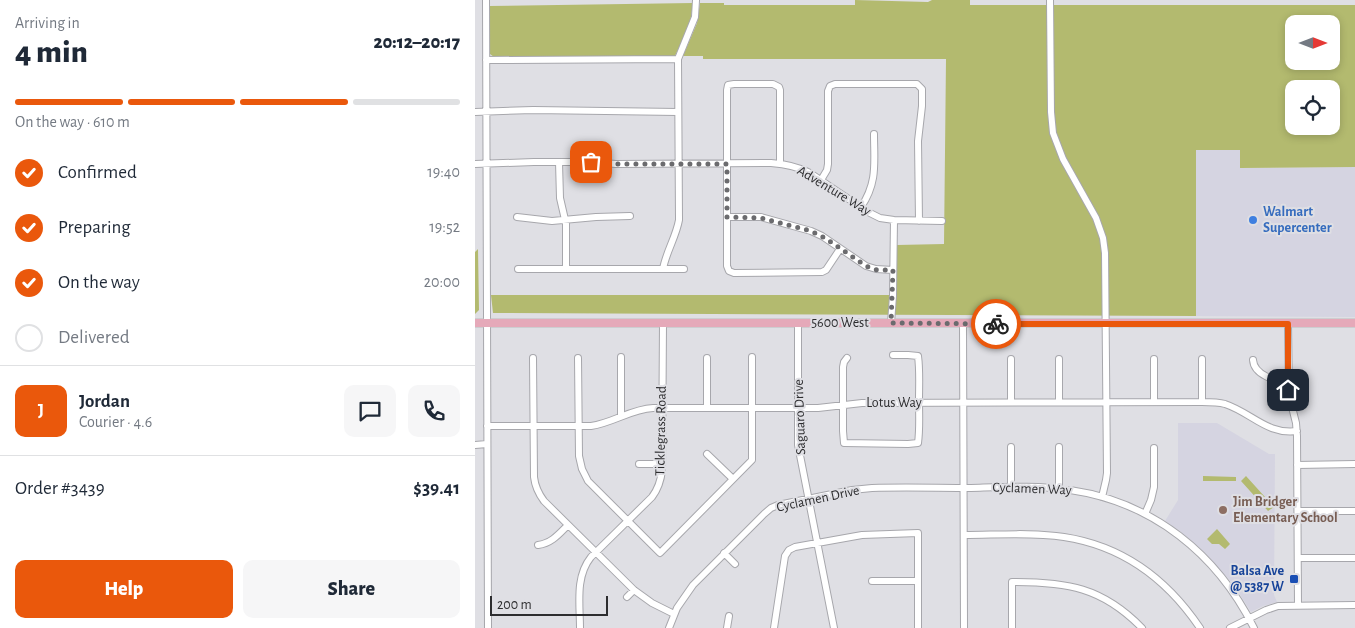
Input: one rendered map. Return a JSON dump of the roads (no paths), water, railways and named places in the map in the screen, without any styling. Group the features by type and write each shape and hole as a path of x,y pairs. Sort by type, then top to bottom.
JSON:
{"main road":[{"name":"5600 West","path":"475,323 1355,324"}],"street":[{"path":"485,0 488,628"},
{"path":"663,269 664,261 678,225 679,59 695,16 696,0"},
{"path":"1050,0 1052,126 1060,153 1091,207 1101,231 1106,260 1107,477 1102,497"},
{"path":"486,60 679,59"},
{"path":"780,164 780,90 778,86 773,84 732,84 728,86 727,267 729,271 734,273 821,273 825,271 841,249"},
{"path":"821,180 828,164 828,89 830,86 835,84 915,84 920,86 922,89 922,106 919,141 919,220"},
{"path":"475,112 533,110 678,112"},
{"path":"861,207 870,191 873,179 874,134"},
{"path":"559,162 560,198 565,220 566,269"},
{"name":"Adventure Way","path":"475,164 559,162 780,164 801,168 880,218 942,221"},
{"path":"517,217 547,221 599,216 629,216"},
{"path":"727,217 756,217 817,233 869,267 879,270 893,270"},
{"path":"891,323 894,220"},
{"path":"518,269 683,269"},
{"name":"Ticklegrass Road","path":"580,628 580,579 586,564 649,500 657,490 661,478 663,323"},
{"name":"Saguaro Drive","path":"798,323 798,445 833,628"},
{"path":"963,324 964,628"},
{"path":"1288,324 1289,400 1297,432 1297,605"},
{"path":"847,358 843,367 844,443 918,443 918,356 893,355"},
{"path":"578,358 579,456 583,473 591,485 659,553 752,460 752,357"},
{"path":"533,358 534,477 538,497 634,590 652,603 674,614"},
{"path":"621,358 621,416"},
{"path":"707,358 707,408"},
{"path":"1202,358 1202,402"},
{"path":"1011,359 1011,402"},
{"path":"1059,359 1059,402"},
{"path":"1154,359 1154,402"},
{"path":"1253,360 1254,366 1258,370 1276,380 1288,382"},
{"name":"Lotus Way","path":"487,426 600,425 647,408 818,408 862,403 1218,402 1273,430 1297,432"},
{"path":"475,445 487,444"},
{"path":"1011,447 1011,487"},
{"path":"1059,448 1059,488"},
{"path":"1145,514 1154,486 1154,448"},
{"path":"707,454 733,479"},
{"path":"639,464 662,464"},
{"path":"1297,465 1355,464"},
{"name":"Cyclamen Drive","path":"669,628 684,596 693,585 723,553 771,508 782,504 852,490 872,488 964,488"},
{"name":"Cyclamen Way","path":"964,488 1059,488 1102,497 1124,504 1145,514 1179,535 1205,558 1229,585 1254,628"},
{"path":"1297,511 1355,511"},
{"path":"538,545 546,544 553,540 568,525"},
{"path":"774,628 786,554 792,548 862,535 918,534 918,628"},
{"path":"964,535 1053,536 1081,540 1101,546 1128,558 1159,580 1179,600 1200,628"},
{"path":"723,553 735,564"},
{"path":"1297,558 1355,558"},
{"path":"872,581 918,581"},
{"path":"1012,628 1012,582 1055,583 1084,590 1115,605 1142,628"},
{"path":"627,597 634,590"},
{"path":"1230,628 1274,607 1355,605"},
{"path":"727,628 729,616"}],"place":[{"name":"Walmart Supercenter","path":"1253,220"},
{"name":"Jim Bridger Elementary School","path":"1223,510"},
{"name":"Balsa Ave @ 5387 W","path":"1294,579"}]}
